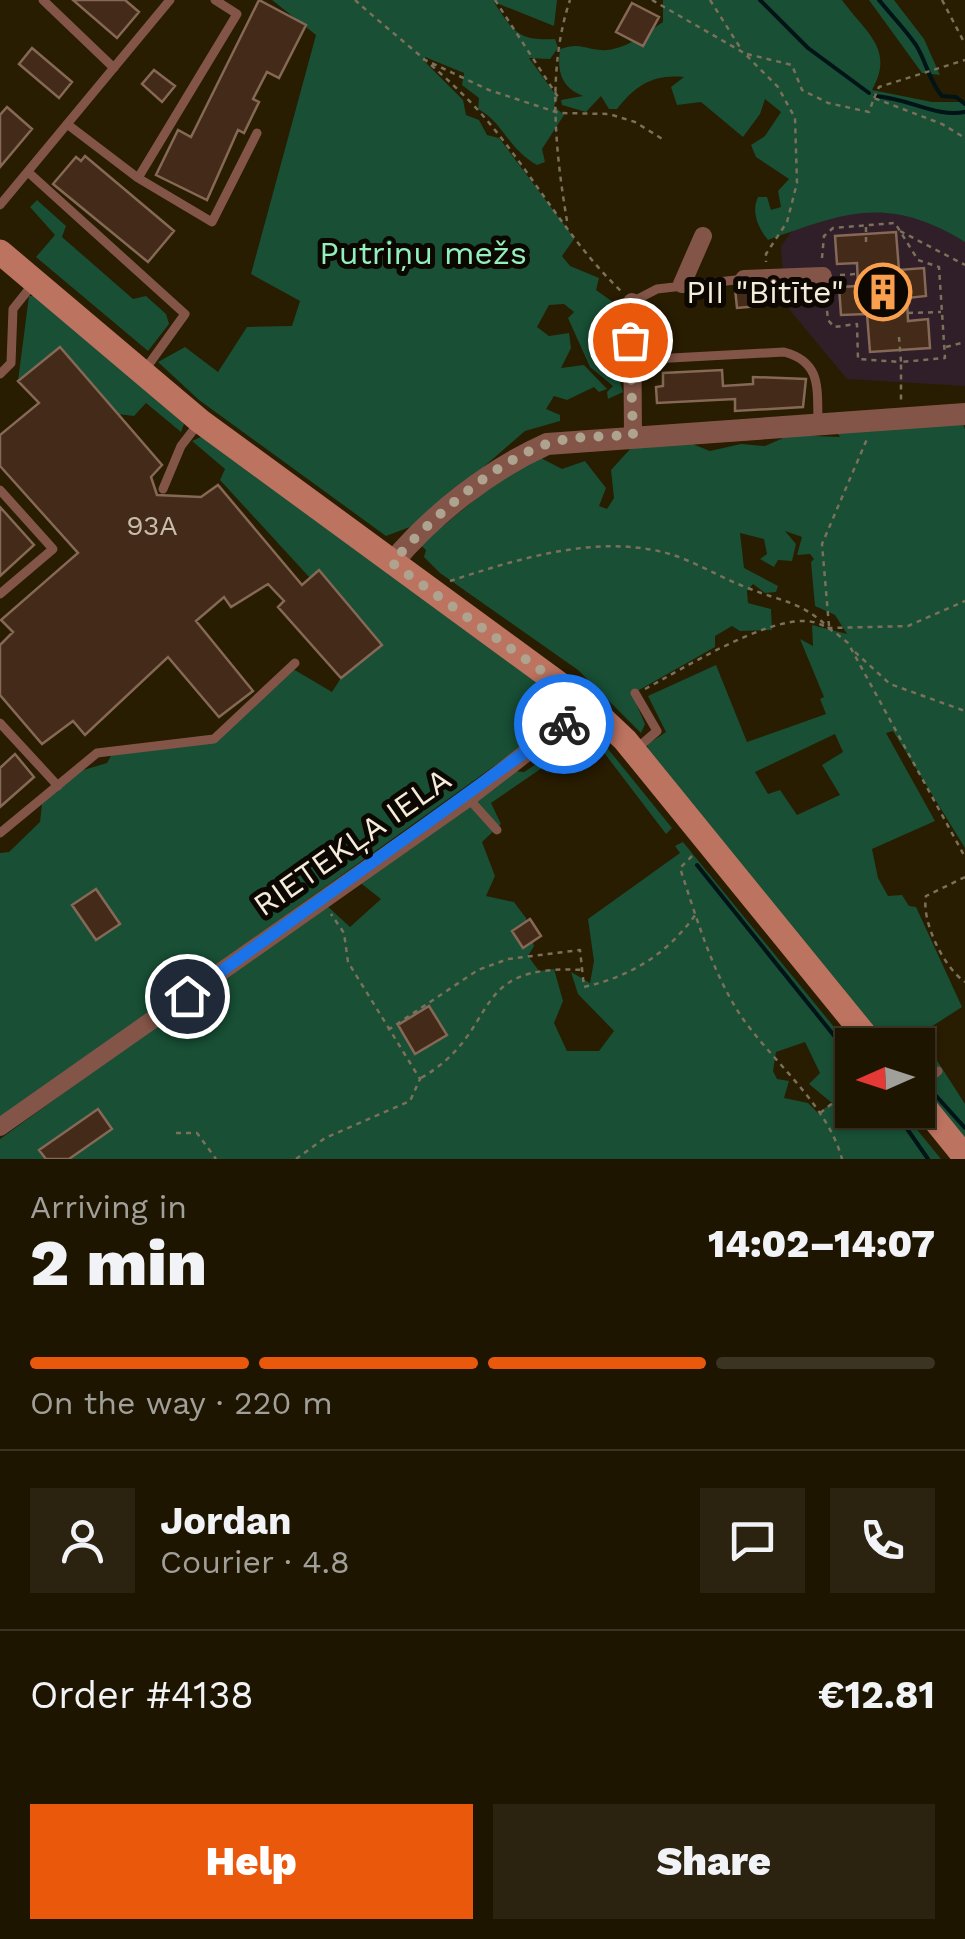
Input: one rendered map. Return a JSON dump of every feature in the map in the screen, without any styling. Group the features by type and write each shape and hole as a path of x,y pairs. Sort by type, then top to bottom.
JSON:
{"main road":[{"path":"0,252 200,422 588,704 633,751 859,1028"},
{"path":"935,1120 965,1158"}],"street":[{"path":"682,284 703,236"},
{"path":"744,279 824,276"},
{"path":"632,302 633,435"},
{"path":"392,563 420,532 534,450 566,440 965,415"},
{"name":"RIETEKĻA IELA","path":"0,1127 468,798 588,704"}],"lane":[{"path":"43,0 114,68"},
{"path":"151,0 162,9"},
{"path":"0,205 170,0"},
{"path":"138,178 237,14 215,0"},
{"path":"67,124 138,178 212,222 257,133"},
{"path":"28,172 185,314 143,373"},
{"path":"632,302 682,284 744,279"},
{"path":"0,374 10,363 13,309 34,282"},
{"path":"631,360 784,352 801,356 814,372 818,424"},
{"path":"163,490 181,446 200,422"},
{"path":"0,490 54,548 0,594"},
{"path":"0,833 98,754 214,739 295,663"},
{"path":"633,751 657,731 635,694"},
{"path":"0,722 58,786"},
{"path":"468,798 497,830"},
{"path":"935,1073 938,1070"}],"path":[{"path":"355,0 483,115 568,225 593,264 632,302"},
{"path":"495,0 558,98"},
{"path":"568,225 557,165 560,29 570,0"},
{"path":"652,0 744,52 778,87 795,118 797,183 787,222 766,254 768,278"},
{"path":"710,0 744,52 792,66 802,90 828,103 869,112 880,87 965,60"},
{"path":"942,0 965,44"},
{"path":"417,56 488,90 559,112 609,114 635,122 664,140"},
{"path":"874,98 942,124 965,138"},
{"path":"896,224 900,230 918,260 939,267 946,358 901,362 858,359 857,324 834,327 828,320 824,236 833,228 896,224"},
{"path":"866,226 866,246"},
{"path":"900,230 965,265"},
{"path":"824,276 858,274"},
{"path":"908,313 942,312"},
{"path":"900,337 901,402"},
{"path":"945,347 965,342"},
{"path":"830,628 822,544 874,419"},
{"path":"444,582 528,556 611,547 669,554 750,589 807,607 890,684 965,711"},
{"path":"635,694 764,630 806,621 830,628 908,626 965,601"},
{"path":"848,643 965,858"},
{"path":"696,852 680,868 738,1012 818,1114 842,1159"},
{"path":"965,877 926,896 923,912 955,974 965,982"},
{"path":"325,904 344,933 348,962 420,1079"},
{"path":"388,1030 478,970 508,959 580,950 584,986 635,972 660,954 696,914"},
{"path":"296,1159 325,1138 410,1100 420,1079 450,1061 499,987 518,974 549,968 583,970"},
{"path":"818,1114 835,1101"},
{"path":"176,1133 196,1133 216,1159"}],"shaded area":[{"path":"828,181 965,222 965,386 847,379 785,304 781,246"}],"green space":[{"name":"Putriņu mežs","path":"272,0 557,0 554,26 494,2 518,32 533,38 555,39 558,48 550,59 529,58 558,98 554,106 564,115 542,149 545,162 537,165 527,158 478,109 479,98 462,85 464,73 425,57 424,61 463,100 466,115 479,120 487,135 499,138 569,231 574,239 562,256 570,266 599,278 596,290 617,305 614,341 625,342 619,379 623,392 608,399 607,392 613,386 590,367 568,318 574,312 564,304 549,305 537,327 549,336 569,333 571,348 561,368 584,365 607,389 599,392 594,387 567,400 554,396 546,409 560,415 560,421 525,431 418,524 386,536 199,400 158,362 185,347 218,372 247,327 292,326 300,301 251,274 316,35"},
{"path":"663,0 842,0 879,52 878,76 872,90 932,102 965,102 965,242 938,227 889,213 844,216 768,240 757,220 758,197 767,197 771,210 781,207 778,191 789,179 756,157 751,145 765,136 781,112 765,99 760,114 743,137 701,102 677,105 671,87 684,77 663,77 646,83 617,109 609,109 601,96 586,112 562,105 561,100 583,96 562,78 560,49 577,46 603,50 630,43 663,22"},
{"path":"869,0 894,0 924,39 940,75 922,73"},
{"path":"37,200 66,226 62,237 133,299 146,296 166,314 169,324 148,351 36,257 55,235 30,207"},
{"path":"29,296 37,296 184,424 181,432 146,403 134,416 117,414 60,347 18,381"},
{"path":"961,419 965,429 965,848 893,731 886,733 935,821 872,849 878,878 888,896 902,895 909,906 916,907 962,1007 929,1028 874,1028 646,752 648,744 666,732 648,696 716,665 747,742 826,714 820,699 824,697 800,639 813,646 812,625 847,634 835,615 815,606 811,562 814,559 810,554 797,555 802,537 785,531 796,544 792,561 778,560 774,567 760,559 767,554 764,539 740,533 744,568 778,586 776,592 765,593 753,584 747,591 748,603 771,609 772,630 740,631 732,626 715,636 715,647 632,694 645,724 641,733 578,670 440,573 424,557 426,550 420,545 500,479 537,456 562,469 585,461 606,488 599,506 607,509 614,498 611,470 632,447 685,441 710,451 741,444 765,446 790,435 840,437 834,428","holes":["835,734 843,752 822,765 840,795 797,815 780,790 768,794 755,772"]},
{"path":"203,436 562,695 557,721 0,1120 0,853 9,852 40,822 42,804 80,771 107,763 112,754 215,742 293,669 332,692 341,678 382,645 320,570 310,578 220,480 225,469 192,441"},
{"path":"577,732 600,739 672,828 666,834 602,750 577,744 491,803 501,824 482,842 495,876 486,896 514,902 526,918 534,946 528,956 539,971 554,969 563,1001 554,1023 567,1051 599,1051 614,1031 578,994 571,972 590,983 594,961 588,919 680,853 675,846 683,842 835,1028 835,1128 916,1128 941,1159 0,1159 0,1139 325,904 350,927 381,899 358,881 515,771 524,772 566,745 565,739","holes":["805,1042 820,1073 809,1084 832,1103 818,1113 808,1103 784,1098 789,1081 777,1079 773,1071 776,1052"]},
{"path":"935,1057 965,1104 965,1140 935,1102 935,1078 940,1070"}],"building":[{"path":"73,0 125,0 139,12 117,38"},
{"path":"259,0 306,25 279,78 267,72 253,99 259,102 244,133 238,130 207,200 156,175 178,130 191,137"},
{"path":"632,3 659,17 643,46 616,32"},
{"path":"32,48 72,82 59,98 19,64"},
{"path":"154,70 175,86 162,102 142,84"},
{"path":"7,107 32,129 0,167 0,115"},
{"path":"85,156 174,231 148,262 53,184 76,157 81,161"},
{"name":"PII \"Bitīte\"","path":"896,232 899,270 924,268 926,296 907,298 908,321 928,319 930,348 870,352 867,314 841,315 839,287 858,286 857,263 837,264 835,236"},
{"path":"735,288 758,291 759,306 737,308"},
{"path":"60,347 162,465 151,477 157,495 201,497 218,485 302,585 319,570 382,645 341,678 278,607 284,601 268,584 231,607 224,597 196,621 253,691 219,717 168,657 85,735 73,721 42,744 0,695 0,645 13,632 1,620 78,553 0,466 0,435 39,403 18,381"},
{"path":"722,370 723,386 753,384 753,377 806,379 803,407 735,411 735,399 657,403 656,387 663,386 663,373"},
{"path":"0,507 34,545 0,576"},
{"path":"15,754 34,777 0,807 0,768"},
{"path":"96,889 120,924 96,940 72,905"},
{"path":"530,919 541,936 523,948 512,931"},
{"path":"429,1006 447,1035 415,1054 398,1025"},
{"path":"98,1109 112,1129 69,1159 46,1159 39,1150"}],"waterway":[{"path":"760,0 808,48 869,93"},
{"path":"879,0 916,45 942,96 956,97 965,104"},
{"path":"875,96 943,112 965,112"},
{"path":"697,865 835,1037"},
{"path":"935,1095 965,1128"},
{"path":"906,1128 928,1159"}],"way so far":[{"path":"564,724 588,704 392,563 420,532 510,462 546,444 633,435 630,340"}],"place":[{"name":"PII \"Bitīte\"","path":"883,292"}],"route":[{"path":"187,996 468,798 564,724"}]}
